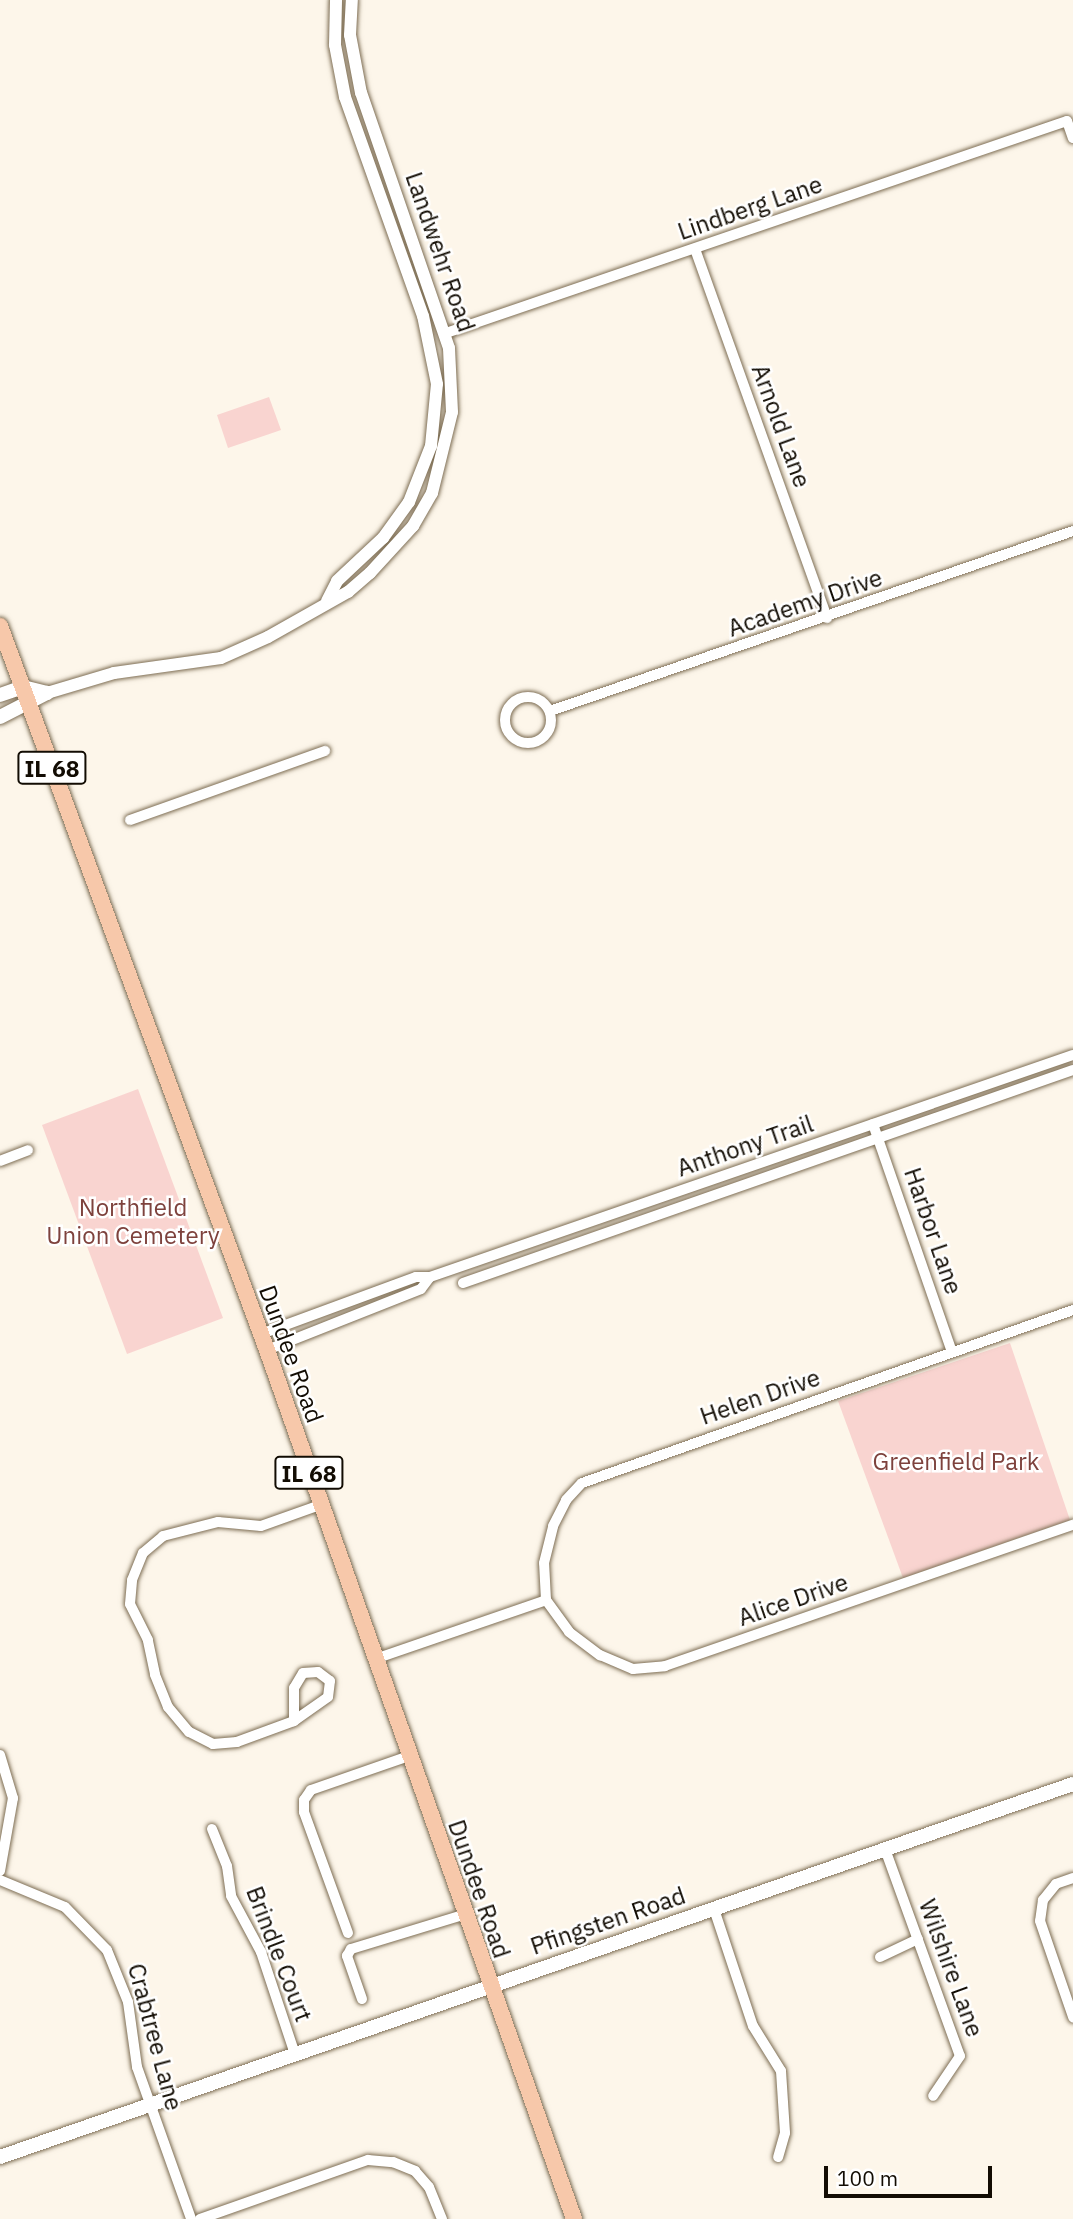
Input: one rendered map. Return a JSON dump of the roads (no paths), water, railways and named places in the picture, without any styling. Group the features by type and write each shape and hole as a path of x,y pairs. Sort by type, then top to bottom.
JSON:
{"main road":[{"name":"Dundee Road","path":"0,626 264,1342 488,1987 574,2219"},
{"path":"0,695 23,687 47,694"},
{"name":"Landwehr Road","path":"0,717 30,706 47,694"},
{"name":"Pfingsten Road","path":"0,2157 1073,1784"}],"street":[{"name":"Landwehr Road","path":"327,601 337,581 383,538 409,502 431,446 437,384 430,337 345,97 335,45 336,0"},
{"name":"Landwehr Road","path":"47,694 114,673 221,658 268,637 327,601 348,592 382,562 413,526 432,493 452,412 446,333 360,93 350,35 352,0"},
{"name":"Lindberg Lane","path":"446,333 1067,121 1073,138"},
{"name":"Arnold Lane","path":"695,249 827,618"},
{"name":"Academy Drive","path":"550,711 827,618 1073,531"},
{"path":"532,697 550,711 550,728 541,739 520,742 509,733 507,711 517,700 532,697"},
{"path":"130,820 325,751"},
{"name":"Anthony Trail","path":"264,1342 416,1277 430,1277 556,1230 1073,1055"},
{"name":"Anthony Trail","path":"463,1283 1073,1070"},
{"name":"Harbor Lane","path":"873,1124 952,1352"},
{"path":"0,1161 28,1150"},
{"path":"556,1230 562,1248"},
{"name":"Anthony Trail","path":"264,1342 421,1289 430,1277"},
{"name":"Helen Drive","path":"546,1600 544,1563 553,1526 566,1500 582,1483 1073,1310"},
{"path":"294,1721 294,1688 303,1673 318,1672 330,1681 328,1697 294,1721 237,1742 213,1744 189,1732 169,1707 155,1674 148,1640 130,1604 132,1580 143,1553 163,1536 218,1522 261,1526 320,1505"},
{"name":"Alice Drive","path":"546,1600 569,1632 600,1655 633,1669 665,1666 1073,1525"},
{"path":"375,1660 546,1600"},
{"path":"0,1755 13,1798 0,1871"},
{"path":"348,1933 304,1812 304,1800 311,1790 409,1756"},
{"name":"Brindle Court","path":"212,1829 227,1866 231,1896 261,1952 295,2054"},
{"name":"Wilshire Lane","path":"885,1849 960,2056 933,2096"},
{"path":"1073,1878 1056,1885 1043,1899 1040,1921 1073,2017"},
{"name":"Crabtree Lane","path":"0,1880 65,1907 107,1950 128,2002 137,2067 191,2219"},
{"path":"714,1909 754,2026 781,2071 785,2133 778,2157"},
{"path":"362,1999 347,1956 351,1949 426,1923 463,1915"},
{"path":"880,1957 918,1939"},
{"path":"200,2219 368,2160 393,2162 415,2171 429,2187 442,2219"}],"park label":[{"name":"Northfield Union Cemetery","path":"133,1222"},
{"name":"Greenfield Park","path":"956,1462"}]}
